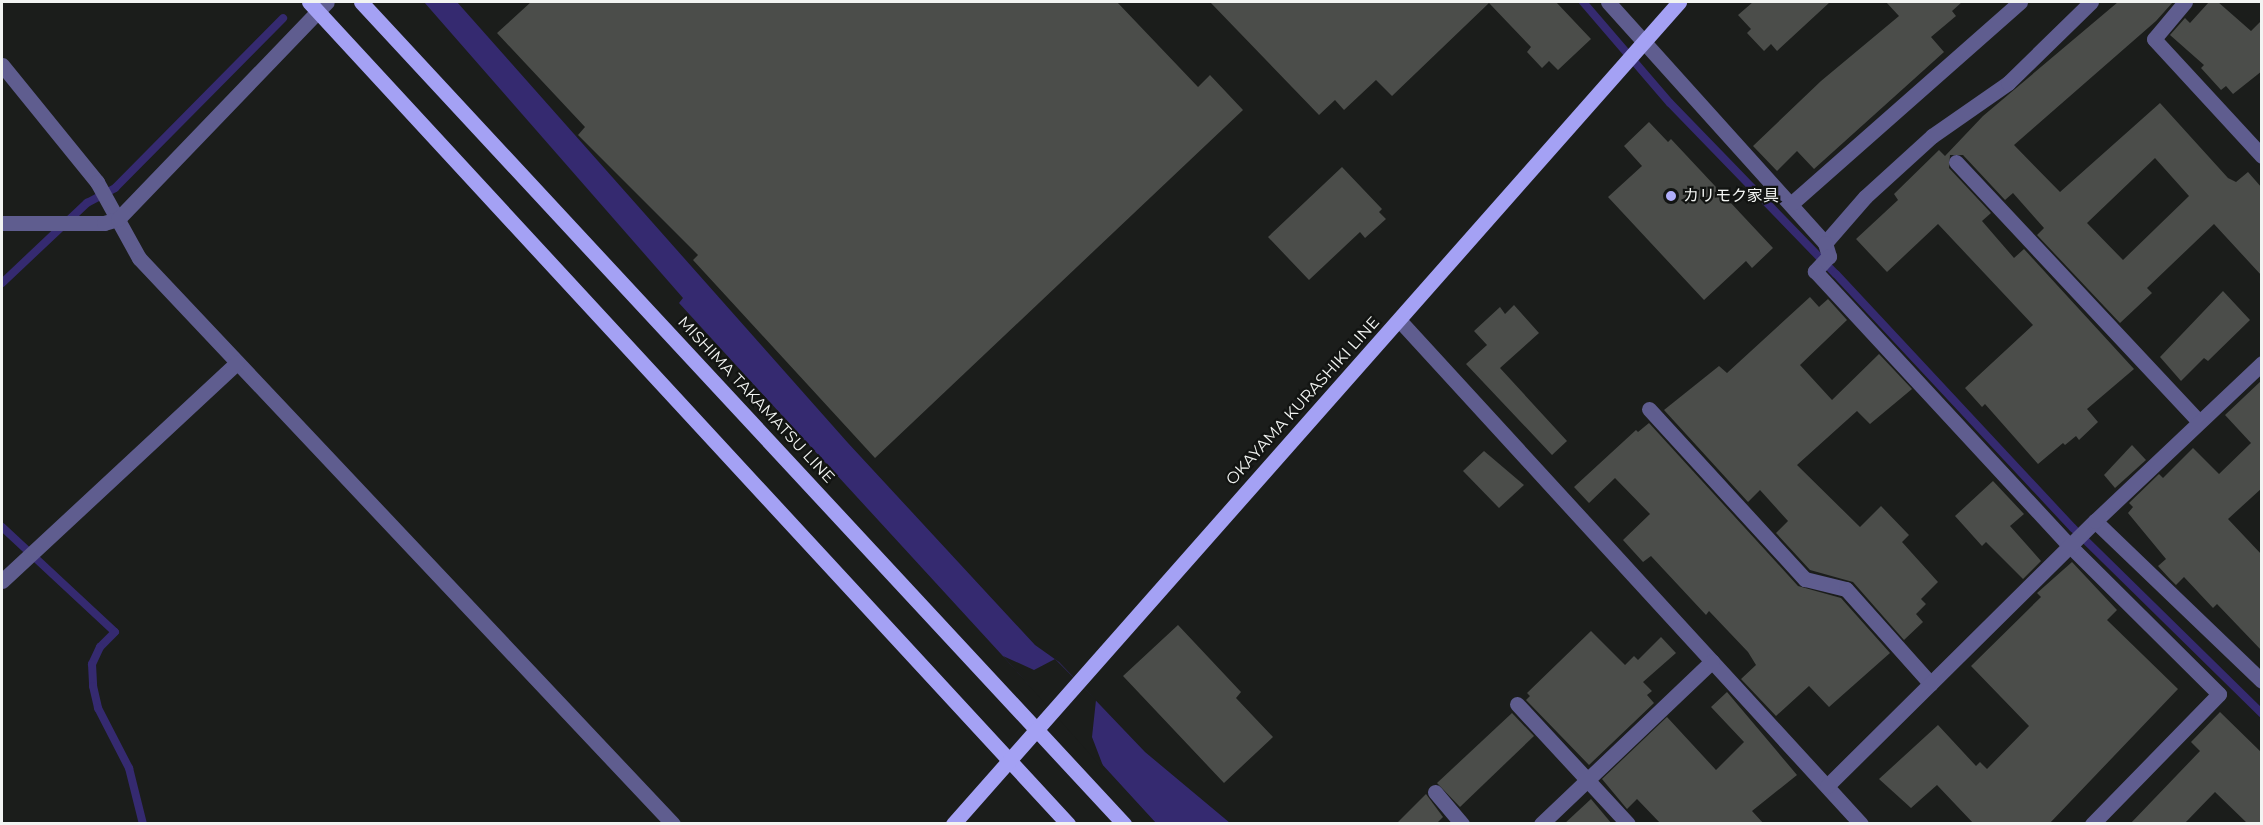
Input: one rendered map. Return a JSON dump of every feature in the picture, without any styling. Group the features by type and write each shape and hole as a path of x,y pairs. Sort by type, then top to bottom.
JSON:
{"main road":[{"name":"MISHIMA TAKAMATSU LINE","path":"361,2 1124,824"},
{"name":"OKAYAMA KURASHIKI LINE","path":"952,824 1051,710 1400,321 1679,2"},
{"path":"318,5 1068,824"}],"street":[{"path":"1608,2 1642,43 1792,203 1825,243"},
{"path":"1792,203 2020,2"},
{"path":"2091,2 2008,83 1932,136 1865,197 1825,243 1823,263 1815,271 2072,544 2219,694 2096,822"},
{"path":"2185,2 2154,39 2262,156"},
{"path":"2,223 58,220 86,222 118,219 318,5"},
{"path":"2,65 97,182 139,258 673,824"},
{"path":"1956,162 2198,421"},
{"path":"1400,321 1861,824"},
{"path":"2,581 237,363"},
{"path":"1827,786 2091,525 2198,421 2262,363"},
{"path":"1649,409 1805,579 1846,589 1931,684"},
{"path":"2091,525 2262,681"},
{"path":"1541,824 1712,661"},
{"path":"1517,704 1628,824"},
{"path":"1435,792 1462,824"}],"shaded area":[{"path":"424,2 457,2 848,443 1035,645 1059,662 1145,752 1230,823 1156,823 679,303 683,298"}],"pier":[{"path":"1003,656 1034,670 1055,659 1096,700 1092,737 1105,771"}],"building":[{"path":"531,2 1117,2 1198,87 1210,75 1243,110 875,458 693,260 698,255 578,135 585,127 497,33"},
{"path":"1210,2 1556,2 1591,39 1558,70 1549,61 1542,68 1527,52 1531,47 1489,3 1392,96 1376,80 1344,110 1335,100 1319,115"},
{"path":"1753,2 1830,2 1777,51 1771,44 1764,51 1747,33 1751,29 1738,15"},
{"path":"1886,2 1962,2 1952,11 1956,16 1931,37 1944,52 1814,169 1797,151 1777,171 1753,146 1821,81 1899,16"},
{"path":"2118,2 2173,2 2156,21 2014,145 2060,192 2160,103 2228,178 2236,182 2248,172 2262,188 2262,276 2214,224 2147,288 2152,293 2120,323 2037,235 2044,228 2013,193 2005,200 1963,155 1950,155 1949,168 1991,213 1982,221 2014,258 2024,249 2134,369 2087,409 2098,422 2079,440 2076,436 2065,445 2063,443 2038,464 1985,404 1982,407 1965,388 2033,325 1938,224 1887,272 1856,239 1898,200 1894,194 1939,150 1945,156 1983,116","holes":["2155,158 2189,196 2123,260 2087,223"]},
{"path":"2209,2 2218,2 2251,31 2262,20 2262,71 2233,94 2226,86 2221,90 2201,68 2204,65 2170,35 2185,18 2190,23"},
{"path":"1649,122 1668,142 1671,139 1773,248 1752,268 1746,261 1704,300 1608,197 1642,166 1624,146"},
{"path":"1342,167 1382,209 1379,212 1386,219 1365,238 1360,232 1309,280 1268,237"},
{"path":"2223,291 2250,320 2208,361 2204,358 2181,381 2160,357"},
{"path":"1810,297 1819,307 1828,299 1847,320 1800,365 1832,400 1879,354 1912,389 1870,424 1857,411 1797,465 1860,527 1881,506 1909,535 1902,542 1938,582 1921,599 1926,604 1916,614 1923,622 1904,640 1853,582 1810,570 1776,533 1788,521 1760,490 1748,502 1664,410 1719,366 1727,373"},
{"path":"1514,305 1539,333 1500,368 1567,441 1552,455 1466,364 1487,345 1474,331 1500,307 1505,314"},
{"path":"2262,380 2262,488 2228,519 2262,555 2262,651 2217,604 2213,608 2184,577 2176,585 2169,578 2158,566 2166,559 2128,513 2133,507 2129,503 2159,474 2163,478 2193,448 2219,474 2251,443 2225,415"},
{"path":"1649,423 1798,586 1841,598 1890,653 1829,707 1809,686 1776,716 1741,679 1756,665 1748,652 1709,611 1706,615 1651,556 1643,562 1623,540 1650,514 1615,478 1589,503 1574,487 1636,430 1638,432"},
{"path":"2132,445 2146,460 2115,488 2104,475"},
{"path":"1484,451 1524,485 1499,508 1463,471"},
{"path":"1993,481 2024,514 2010,526 2041,561 2023,579 1986,542 1982,546 1955,516"},
{"path":"2072,562 2117,610 2107,620 2178,689 2049,824 1974,824 1937,785 1911,808 1879,779 1938,725 1976,766 1980,762 1987,769 2029,726 1971,666 2041,597 2037,593"},
{"path":"1178,625 1241,692 1236,698 1273,737 1224,783 1123,676"},
{"path":"1591,631 1625,665 1634,656 1638,660 1661,637 1676,653 1643,682 1652,691 1647,695 1654,703 1589,765 1526,700 1530,696 1527,693"},
{"path":"1727,692 1797,775 1752,811 1764,824 1661,824 1637,799 1627,809 1602,779 1667,717 1716,770 1744,742 1711,707"},
{"path":"2220,712 2262,753 2262,824 2248,824 2215,792 2184,824 2130,824 2200,751 2191,742"},
{"path":"1512,713 1534,736 1460,807 1437,783"},
{"path":"1426,794 1443,817 1436,824 1396,824"},
{"path":"1591,799 1612,824 1564,824"}],"waterway":[{"path":"1583,2 1670,103 1836,274 2073,528 2262,714"},
{"path":"2,283 87,203 115,188 283,18"},
{"path":"2,527 115,632 100,647 92,664 93,686 98,708 129,768 143,824"}],"place":[{"name":"カリモク家具","path":"1671,196"}]}
